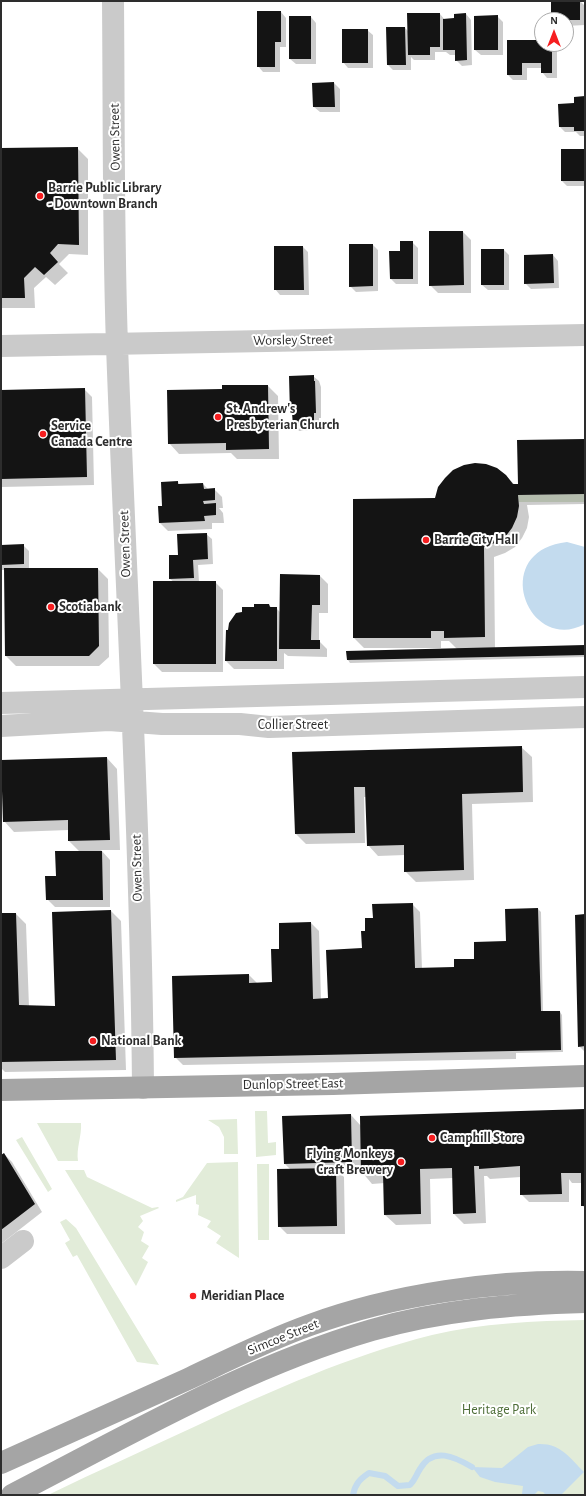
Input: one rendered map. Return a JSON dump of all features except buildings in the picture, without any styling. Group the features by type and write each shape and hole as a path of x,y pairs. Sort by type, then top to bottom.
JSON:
{"main road":[{"name":"Dunlop Street East","path":"1,1090 143,1088 585,1076"},
{"name":"Simcoe Street","path":"1,1463 229,1359 312,1325 369,1307 452,1291 562,1281 585,1282"},
{"name":"Simcoe Street","path":"12,1495 238,1380 298,1355 358,1335 426,1318 506,1306 585,1302"}],"street":[{"name":"Owen Street","path":"113,1 117,344 134,721 143,1088"},
{"name":"Worsley Street","path":"1,346 585,335"},
{"name":"Collier Street","path":"1,703 585,687"},
{"name":"Collier Street","path":"1,726 109,720 162,724 240,724 269,727 585,717"},
{"path":"1,1258 23,1241"}],"green space":[{"path":"585,494 585,502 519,502 518,495"},
{"path":"255,1111 267,1111 268,1143 276,1142 276,1155 256,1157"},
{"path":"237,1119 238,1154 224,1154 224,1137 219,1127 208,1120"},
{"path":"37,1123 81,1123 78,1161 58,1161"},
{"path":"22,1137 52,1189 48,1192 16,1140"},
{"path":"238,1162 239,1258 216,1243 221,1236 207,1227 211,1221 198,1215 199,1205 196,1204 196,1195 176,1202 176,1200 183,1197 207,1163"},
{"path":"257,1164 269,1164 269,1240 258,1240"},
{"path":"65,1170 84,1170 87,1177 152,1208 159,1208 140,1216 143,1221 138,1227 144,1232 141,1241 149,1246 142,1258 148,1262 136,1286"},
{"path":"66,1219 76,1228 159,1365 137,1362 77,1255 73,1257 65,1243 70,1240 60,1222"},
{"name":"Heritage Park","path":"585,1320 585,1495 48,1495 283,1387 341,1364 401,1343 451,1331 489,1325"}],"water":[{"path":"567,542 585,547 585,624 565,630 547,626 533,614 525,598 523,580 528,563 543,549"},
{"path":"538,1444 546,1444 558,1448 569,1456 584,1472 561,1495 546,1495 543,1492 538,1491 534,1495 522,1494 523,1486 495,1482 480,1477 472,1467 502,1468 528,1447"}],"waterway":[{"path":"353,1495 358,1482 369,1473 385,1476 398,1486 410,1485 425,1462 438,1456 452,1457 472,1467"}],"place":[{"name":"Barrie Public Library - Downtown Branch","path":"40,196"},
{"name":"St. Andrew's Presbyterian Church","path":"218,417"},
{"name":"Service Canada Centre","path":"43,434"},
{"name":"Barrie City Hall","path":"426,540"},
{"name":"Scotiabank","path":"51,607"},
{"name":"National Bank","path":"93,1041"},
{"name":"Camphill Store","path":"432,1138"},
{"name":"Flying Monkeys Craft Brewery","path":"401,1162"},
{"name":"Meridian Place","path":"193,1296"}]}
